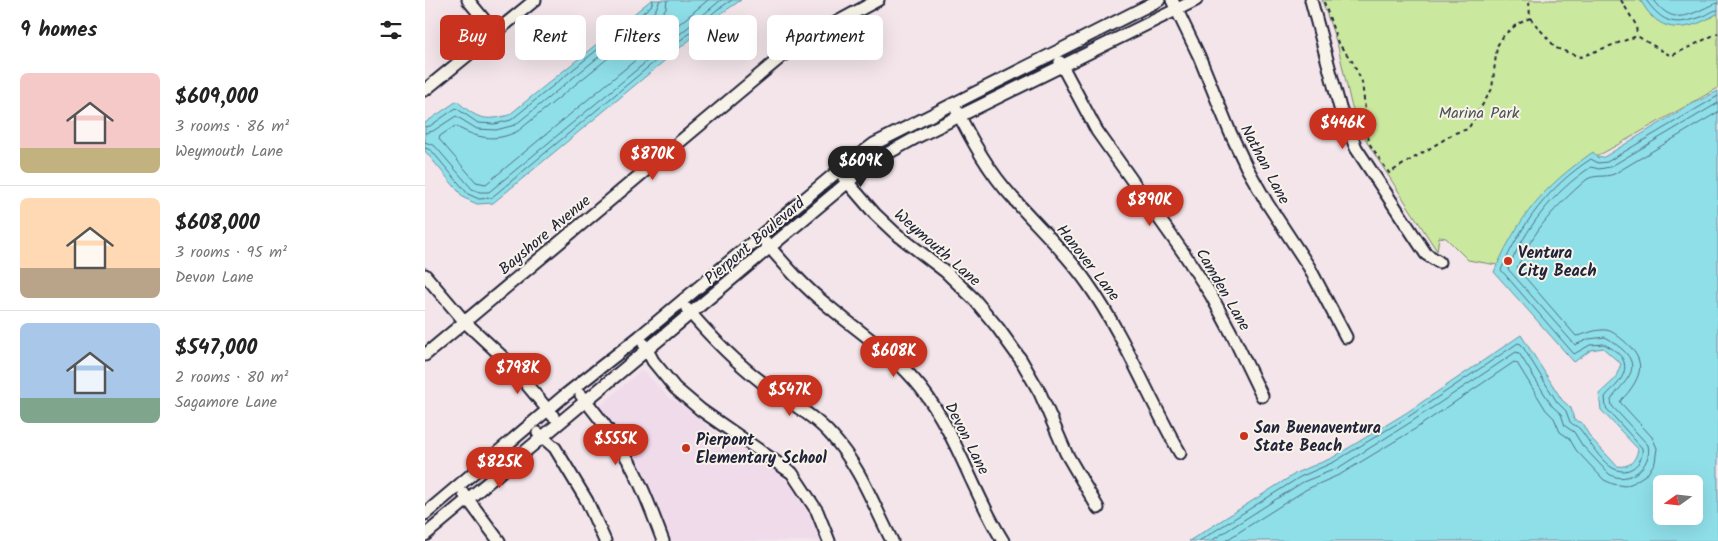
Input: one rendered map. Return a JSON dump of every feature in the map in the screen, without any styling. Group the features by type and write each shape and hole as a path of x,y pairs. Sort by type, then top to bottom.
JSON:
{"street":[{"path":"468,0 480,15"},
{"path":"505,25 535,0"},
{"name":"Bayshore Avenue","path":"425,355 768,67 825,28 878,0"},
{"name":"Pierpont Boulevard","path":"425,514 531,424 639,337 838,171 874,144 1159,0"},
{"name":"Pierpont Boulevard","path":"425,535 872,162 960,116 1062,67 1174,5 1195,0"},
{"path":"1311,0 1340,108 1356,148 1426,254 1439,262"},
{"name":"Nathan Lane","path":"1174,5 1247,168 1267,203 1309,267 1346,337"},
{"name":"Camden Lane","path":"1054,52 1097,131 1185,254 1211,295 1262,396"},
{"path":"425,90 462,60"},
{"name":"Hanover Lane","path":"953,103 980,153 995,176 1012,198 1061,249 1087,282 1111,318 1131,355 1161,420 1180,453"},
{"name":"Weymouth Lane","path":"838,171 888,226 946,272 974,299 999,328 1021,360 1040,393 1066,453 1098,508"},
{"name":"Devon Lane","path":"760,236 802,283 827,305 877,343 920,386 953,437 978,495 1003,541"},
{"path":"425,275 465,322 508,362 559,423"},
{"path":"681,302 720,346 742,366 811,416 831,434 863,477 891,541"},
{"path":"639,337 653,360 675,388 727,429 792,473 817,511 829,541"},
{"path":"575,388 614,438 631,465 645,494 663,541"},
{"path":"531,424 555,448 587,501 605,541"},
{"path":"458,487 499,541"}],"path":[{"path":"1323,0 1337,43 1352,61 1361,82 1369,143 1389,173 1468,128 1492,90 1497,46 1504,36 1516,25 1530,18"},
{"path":"1529,0 1530,18 1556,48 1580,56 1637,36 1671,56 1718,33"},
{"path":"1621,0 1636,25 1637,36"}],"shaded area":[{"name":"Pierpont Elementary School","path":"640,371 646,373 669,398 677,401 717,434 765,462 797,489 812,511 823,541 669,541 652,491 638,462 600,406"}],"green space":[{"name":"Marina Park","path":"1322,0 1640,0 1652,17 1710,18 1718,13 1718,88 1596,157 1541,207 1497,265 1468,260 1446,238 1439,237 1437,251 1368,144 1351,104 1338,47"}],"water":[{"path":"651,0 741,0 720,15 689,15 689,40 679,49 679,15 632,15"},
{"path":"1640,0 1718,0 1718,13 1693,25 1685,27 1668,26 1659,22 1649,13"},
{"path":"596,45 596,60 665,60 493,203 477,204 464,198 425,151 425,123 457,101 475,115 481,117 493,118 509,115 577,60 586,60 586,53"},
{"path":"1718,91 1718,541 1189,541 1298,472 1332,458 1406,413 1521,335 1562,400 1571,408 1574,420 1582,423 1590,437 1617,466 1625,466 1631,463 1636,457 1638,449 1601,410 1599,394 1615,379 1621,364 1603,348 1591,350 1574,362 1494,272 1523,218 1546,191 1593,152 1598,158 1604,157 1690,105"}],"place":[{"name":"Ventura City Beach","path":"1508,261"},
{"name":"San Buenaventura State Beach","path":"1244,436"},
{"name":"Pierpont Elementary School","path":"686,448"}]}
